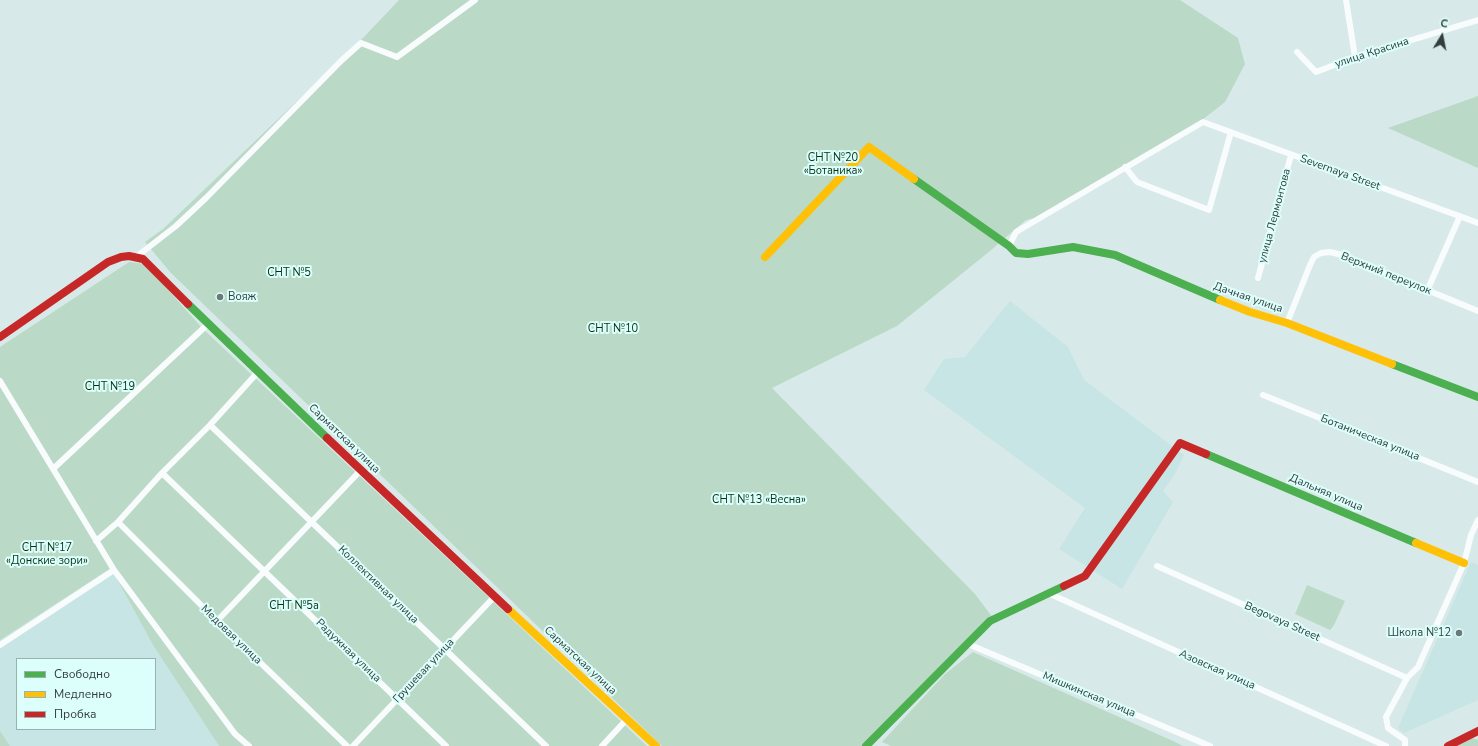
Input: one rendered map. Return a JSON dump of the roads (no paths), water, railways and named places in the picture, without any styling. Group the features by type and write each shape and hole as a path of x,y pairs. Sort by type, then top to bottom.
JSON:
{"street":[{"path":"0,337 108,262 121,257 136,257 176,226 206,198 336,65 361,43 397,57 475,0"},
{"path":"1346,0 1355,57"},
{"name":"улица Красина","path":"1297,52 1316,72 1355,57 1478,20"},
{"name":"Severnaya Street","path":"1125,167 1203,122 1478,223"},
{"path":"765,257 869,148 1009,246 1016,232 1125,167 1137,182 1209,210 1231,132"},
{"name":"улица Лермонтова","path":"1258,278 1291,155"},
{"path":"1427,291 1460,216"},
{"name":"Дачная улица","path":"1009,246 1016,253 1028,254 1073,247 1114,256 1243,309 1287,323 1478,397"},
{"name":"Верхний переулок","path":"1287,323 1314,257 1321,253 1330,252 1342,255 1478,311"},
{"name":"Сарматская улица","path":"136,257 144,259 208,324 361,470 656,746"},
{"path":"53,469 208,324"},
{"path":"96,541 118,522 162,473 210,425 258,372"},
{"path":"0,381 114,570 236,734 249,746"},
{"name":"Ботаническая улица","path":"1263,395 1478,482"},
{"name":"Коллективная улица","path":"210,425 546,746"},
{"name":"Дальняя улица","path":"1048,594 1085,576 1180,443 1464,563"},
{"path":"217,621 361,470"},
{"name":"Радужная улица","path":"162,473 446,746"},
{"path":"1405,746 1405,740 1388,728 1386,717 1407,678 1418,667 1464,563 1471,535 1478,520"},
{"name":"Медовая улица","path":"118,522 217,621 347,746"},
{"name":"Begovaya Street","path":"1157,566 1407,678"},
{"path":"0,645 114,570"},
{"path":"866,746 990,621 1048,594"},
{"name":"Азовская улица","path":"1048,594 1386,746"},
{"name":"Грушевая улица","path":"353,746 494,596"},
{"name":"Мишкинская улица","path":"968,644 1210,746"},
{"path":"602,746 627,719"},
{"path":"1448,746 1478,731"}],"place":[{"name":"Вояж","path":"220,297"},
{"name":"Школа №12","path":"1459,633"}],"park label":[{"name":"СНТ №20 «Ботаника»","path":"833,164"},
{"name":"СНТ №5","path":"289,273"},
{"name":"СНТ №10","path":"613,329"},
{"name":"СНТ №19","path":"110,387"},
{"name":"СНТ №13 «Весна»","path":"759,500"},
{"name":"СНТ №17 «Донские зори»","path":"47,554"},
{"name":"СНТ №5а","path":"294,606"}]}
